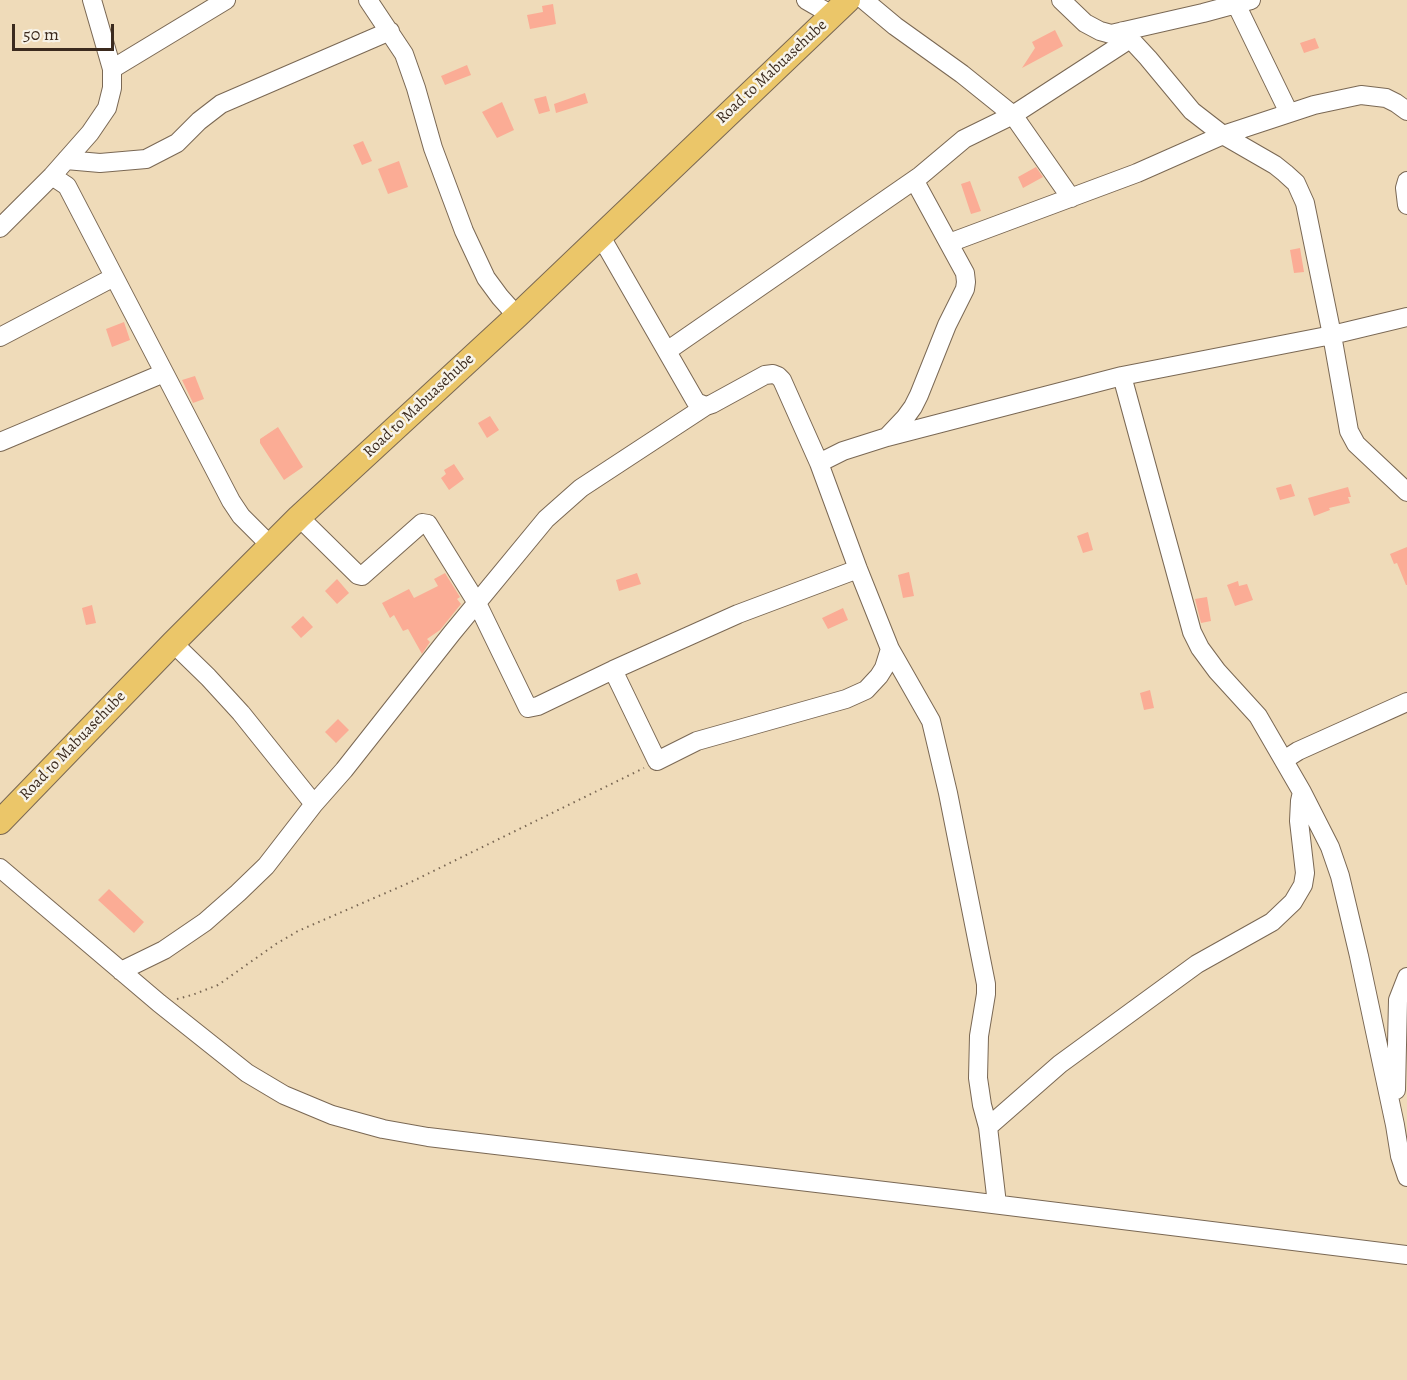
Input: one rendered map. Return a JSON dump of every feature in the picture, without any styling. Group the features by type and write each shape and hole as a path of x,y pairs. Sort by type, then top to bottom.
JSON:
{"main road":[{"name":"Road to Mabuasehube","path":"0,822 299,517 517,316 840,8"}],"street":[{"path":"0,228 52,176 90,133 107,108 112,87 112,69 92,0"},
{"path":"112,69 226,0"},
{"path":"368,0 404,54 433,148 464,231 486,278 517,316"},
{"path":"806,0 840,8"},
{"path":"864,0 1013,115 1071,198"},
{"path":"1061,0 1085,22 1100,31 1126,35 1168,80 1192,111 1223,135 1285,172 1296,183 1305,203 1332,335 1347,426 1356,444 1407,492"},
{"path":"667,351 916,179 964,139 1013,115 1126,35 1244,2 1289,113"},
{"path":"66,160 100,163 146,159 177,143 221,104 390,31"},
{"path":"949,243 1137,173 1223,135 1314,105 1362,95 1386,98 1407,111"},
{"path":"52,176 67,186 231,501 241,516 271,546"},
{"path":"887,436 913,407 947,325 965,289 966,282 965,273 917,185 916,179"},
{"path":"1407,181 1405,188 1407,205"},
{"path":"600,236 696,402 706,406"},
{"path":"0,337 114,277"},
{"path":"819,463 843,451 887,436 1122,376 1332,335 1407,317"},
{"path":"0,442 164,373"},
{"path":"121,971 164,950 205,922 266,866 546,519 581,488 706,406 765,375 773,374 778,376 786,388 819,463 890,649 928,716 948,793 986,984 979,1036 978,1078 988,1127 997,1204"},
{"path":"1122,376 1192,632 1216,671 1258,716 1302,792 1330,847 1340,876 1359,956 1407,1178"},
{"path":"299,517 358,575 362,576 422,523 428,524 477,603 528,708 538,706 738,614 858,569"},
{"path":"173,643 241,713 314,804"},
{"path":"613,670 657,761 697,741 846,699 866,690 884,668 890,649"},
{"path":"1284,760 1298,751 1407,702"},
{"path":"988,1127 1060,1064 1197,964 1272,922 1293,903 1304,885 1305,873 1299,821 1302,792"},
{"path":"0,868 159,1003 247,1073 284,1095 332,1115 382,1129 428,1137 1407,1255"},
{"path":"1395,1125 1402,1024 1398,1000 1407,977"}],"path":[{"path":"159,1003 192,995 218,985 298,931 411,882 657,761"}],"building":[{"path":"553,4 556,24 530,29 527,15 543,12 542,6"},
{"path":"1055,30 1063,46 1022,68 1035,48 1032,42"},
{"path":"1315,38 1319,48 1304,53 1300,43"},
{"path":"467,65 471,75 445,85 441,76"},
{"path":"585,93 588,103 556,113 554,104"},
{"path":"546,96 550,111 539,114 534,99"},
{"path":"502,102 514,130 497,138 482,112"},
{"path":"363,141 372,161 362,165 353,145"},
{"path":"399,161 408,187 388,194 378,169"},
{"path":"1036,167 1043,177 1023,188 1018,177"},
{"path":"970,181 981,211 971,214 961,184"},
{"path":"1300,248 1304,272 1294,273 1290,250"},
{"path":"124,322 130,340 112,347 106,329"},
{"path":"195,376 204,399 193,403 182,380"},
{"path":"490,416 499,430 487,438 478,423"},
{"path":"278,427 303,467 284,480 260,443 260,439"},
{"path":"454,464 464,479 449,490 441,478 446,474 444,470"},
{"path":"1291,484 1295,496 1280,500 1276,488"},
{"path":"1348,487 1350,503 1329,508 1330,510 1314,516 1308,498"},
{"path":"1088,532 1093,550 1083,553 1077,536"},
{"path":"1407,547 1406,585 1397,563 1394,564 1390,554"},
{"path":"909,572 914,596 903,598 898,575"},
{"path":"445,573 460,597 457,599 461,604 440,630 427,639 430,642 422,654 408,629 403,631 394,615 390,618 382,603 409,589 414,598 438,586 434,579"},
{"path":"637,573 641,584 619,591 616,580"},
{"path":"337,579 349,593 337,604 325,591"},
{"path":"1238,581 1239,586 1247,584 1253,600 1235,606 1227,585"},
{"path":"1207,597 1211,621 1201,623 1195,599"},
{"path":"92,605 96,623 86,625 82,608"},
{"path":"843,608 848,620 828,629 822,618"},
{"path":"303,616 313,627 301,638 291,627"},
{"path":"1150,690 1154,708 1144,710 1140,693"},
{"path":"338,719 349,730 336,743 325,732"},
{"path":"109,889 144,922 134,933 98,900"}]}
